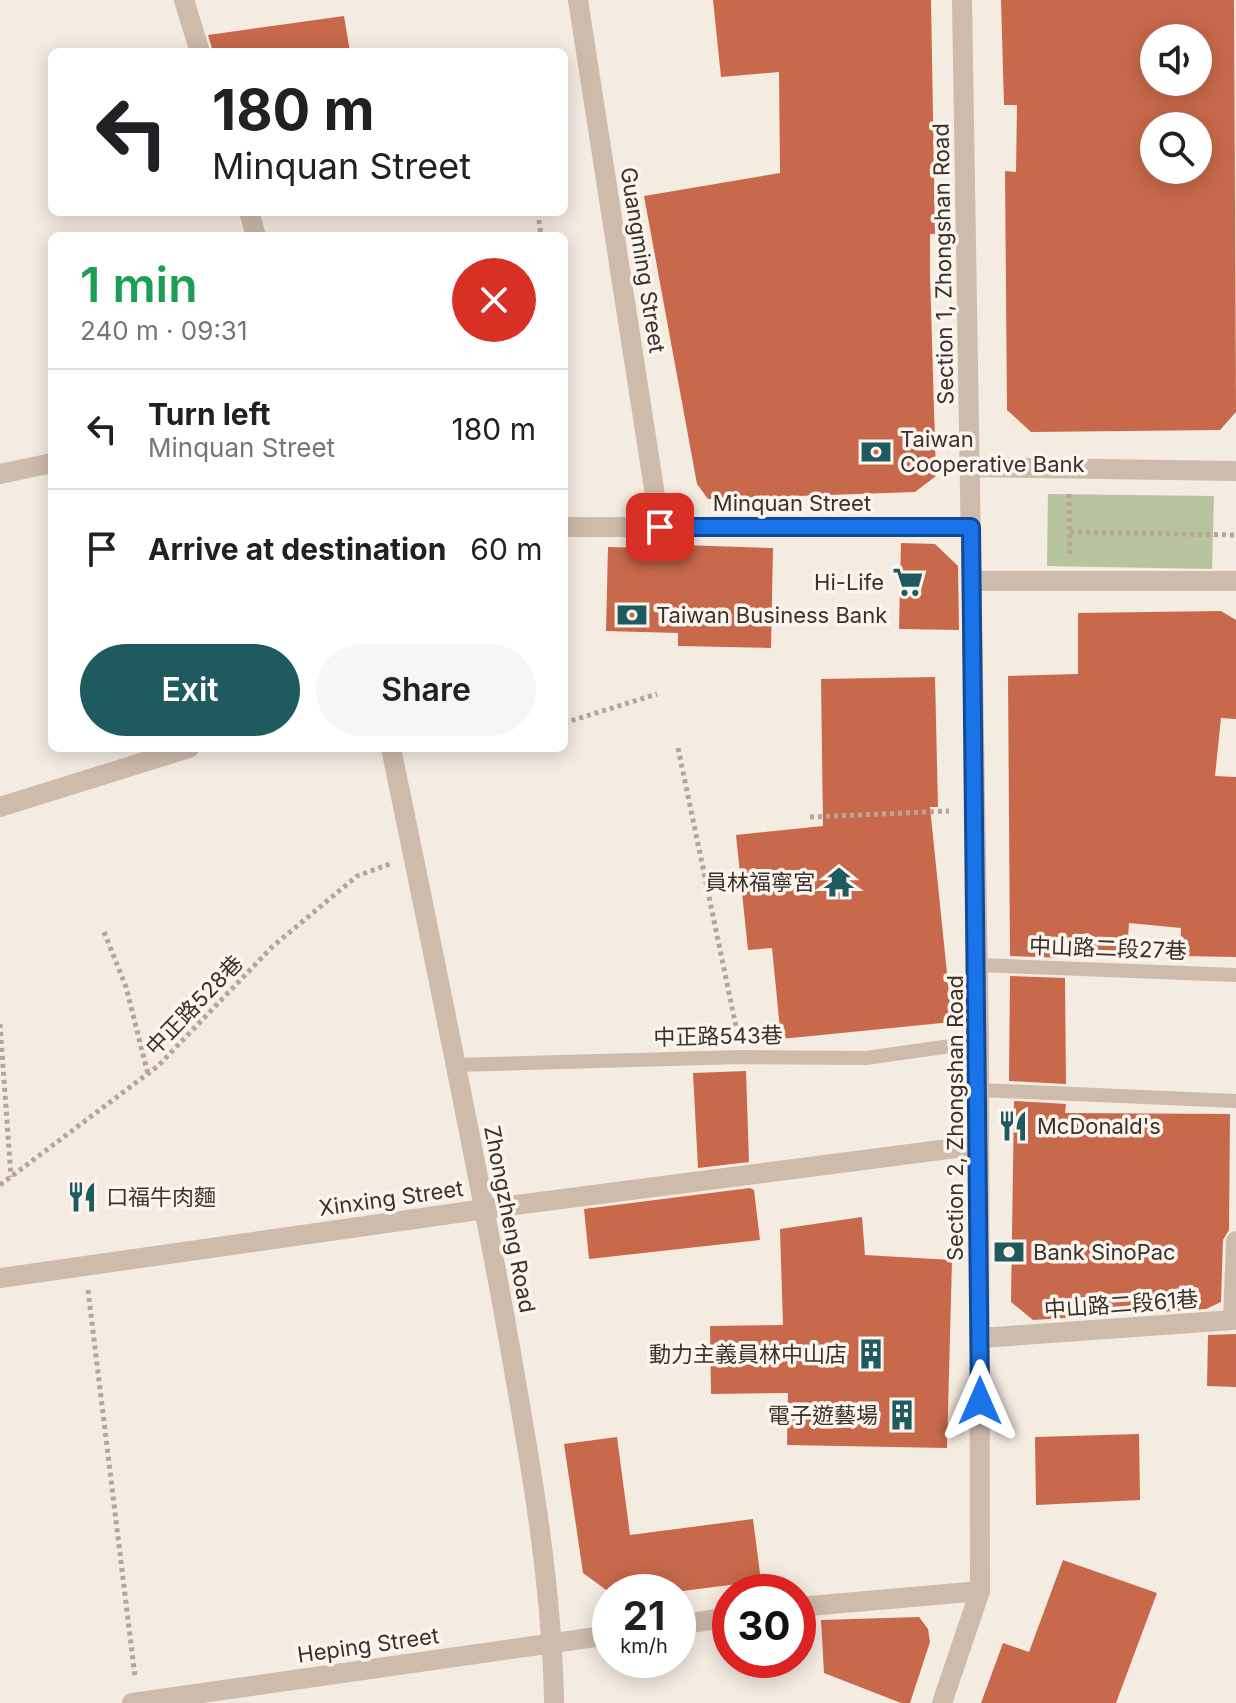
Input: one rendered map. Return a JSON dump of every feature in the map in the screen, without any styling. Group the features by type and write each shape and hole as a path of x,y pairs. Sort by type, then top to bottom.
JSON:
{"street":[{"path":"184,0 199,48"},
{"name":"Guangming Street","path":"578,0 660,527"},
{"name":"Section 1, Zhongshan Road","path":"962,0 971,527"},
{"path":"0,474 48,464"},
{"path":"970,467 1236,471"},
{"name":"Minquan Street","path":"568,527 971,527"},
{"name":"Section 2, Zhongshan Road","path":"942,1703 980,1591 980,1090 971,527"},
{"path":"972,581 1236,581"},
{"path":"0,807 176,752"},
{"name":"Zhongzheng Road","path":"392,752 485,1209 526,1440 553,1643 554,1703"},
{"name":"Xinxing Street","path":"0,1278 485,1209 979,1145"},
{"name":"中山路二段61巷","path":"981,1338 1233,1320 1236,1241"},
{"path":"816,1605 980,1591"},
{"name":"Heping Street","path":"132,1703 592,1638"}],"lane":[{"name":"中山路二段27巷","path":"978,965 1236,975"},
{"name":"中正路543巷","path":"456,1065 742,1057 866,1058 979,1042"},
{"path":"980,1090 1236,1101"}],"path":[{"path":"1069,470 1071,581"},
{"path":"1070,532 1236,535"},
{"path":"568,722 657,694"},
{"path":"678,748 742,1057"},
{"path":"810,817 976,810"},
{"name":"中正路528巷","path":"0,1185 148,1074 272,947 357,876 413,855"},
{"path":"104,932 126,987 148,1074"},
{"path":"0,1024 11,1177"},
{"path":"84,1266 139,1702"}],"green space":[{"path":"1048,494 1214,496 1212,569 1047,566"}],"building":[{"path":"713,0 931,0 935,234 930,234 930,275 936,476 915,492 708,499 697,484 644,196 780,173 779,72 721,77"},
{"path":"1001,0 1234,0 1236,412 1220,430 1031,432 1007,410 1005,171 1016,172 1017,105 1004,105"},
{"path":"344,16 349,48 212,48 208,35"},
{"path":"901,543 935,544 958,566 959,630 899,629"},
{"path":"681,545 773,548 771,648 678,646 678,633 606,631 608,547 681,549"},
{"path":"1221,611 1236,620 1236,719 1221,718 1215,776 1236,777 1236,957 1180,956 1181,928 1129,923 1127,953 1065,954 1065,958 1010,956 1008,676 1078,674 1078,613"},
{"path":"935,677 938,807 930,807 952,1022 781,1039 772,948 748,950 736,835 823,826 821,679"},
{"path":"1010,976 1065,978 1066,1084 1009,1081"},
{"path":"746,1071 749,1162 698,1168 693,1073"},
{"path":"1014,1101 1066,1104 1065,1113 1230,1114 1229,1230 1223,1240 1221,1302 1206,1309 1033,1320 1011,1302"},
{"path":"750,1188 754,1190 760,1240 589,1259 584,1209"},
{"path":"862,1217 865,1255 952,1260 947,1448 787,1445 788,1393 711,1394 710,1326 783,1325 780,1229"},
{"path":"1236,1334 1236,1387 1207,1386 1208,1335"},
{"path":"1139,1434 1140,1500 1036,1505 1035,1437"},
{"path":"617,1437 630,1535 753,1519 760,1574 712,1574 712,1587 696,1589 696,1574 592,1574 592,1580 583,1573 564,1444"},
{"path":"1063,1560 1157,1593 1116,1703 981,1703 1003,1643 1029,1652"},
{"path":"919,1617 928,1629 930,1642 910,1703 901,1703 824,1673 821,1620"}],"place":[{"name":"Taiwan Cooperative Bank","path":"876,452"},
{"name":"Hi-Life","path":"908,582"},
{"name":"Taiwan Business Bank","path":"632,615"},
{"name":"員林福寧宮","path":"839,882"},
{"name":"McDonald's","path":"1013,1126"},
{"name":"口福牛肉麵","path":"82,1197"},
{"name":"Bank SinoPac","path":"1009,1252"},
{"name":"動力主義員林中山店","path":"871,1354"},
{"name":"電子遊藝場","path":"902,1415"}],"route":[{"path":"660,527 971,527 980,1090 980,1401"}]}
